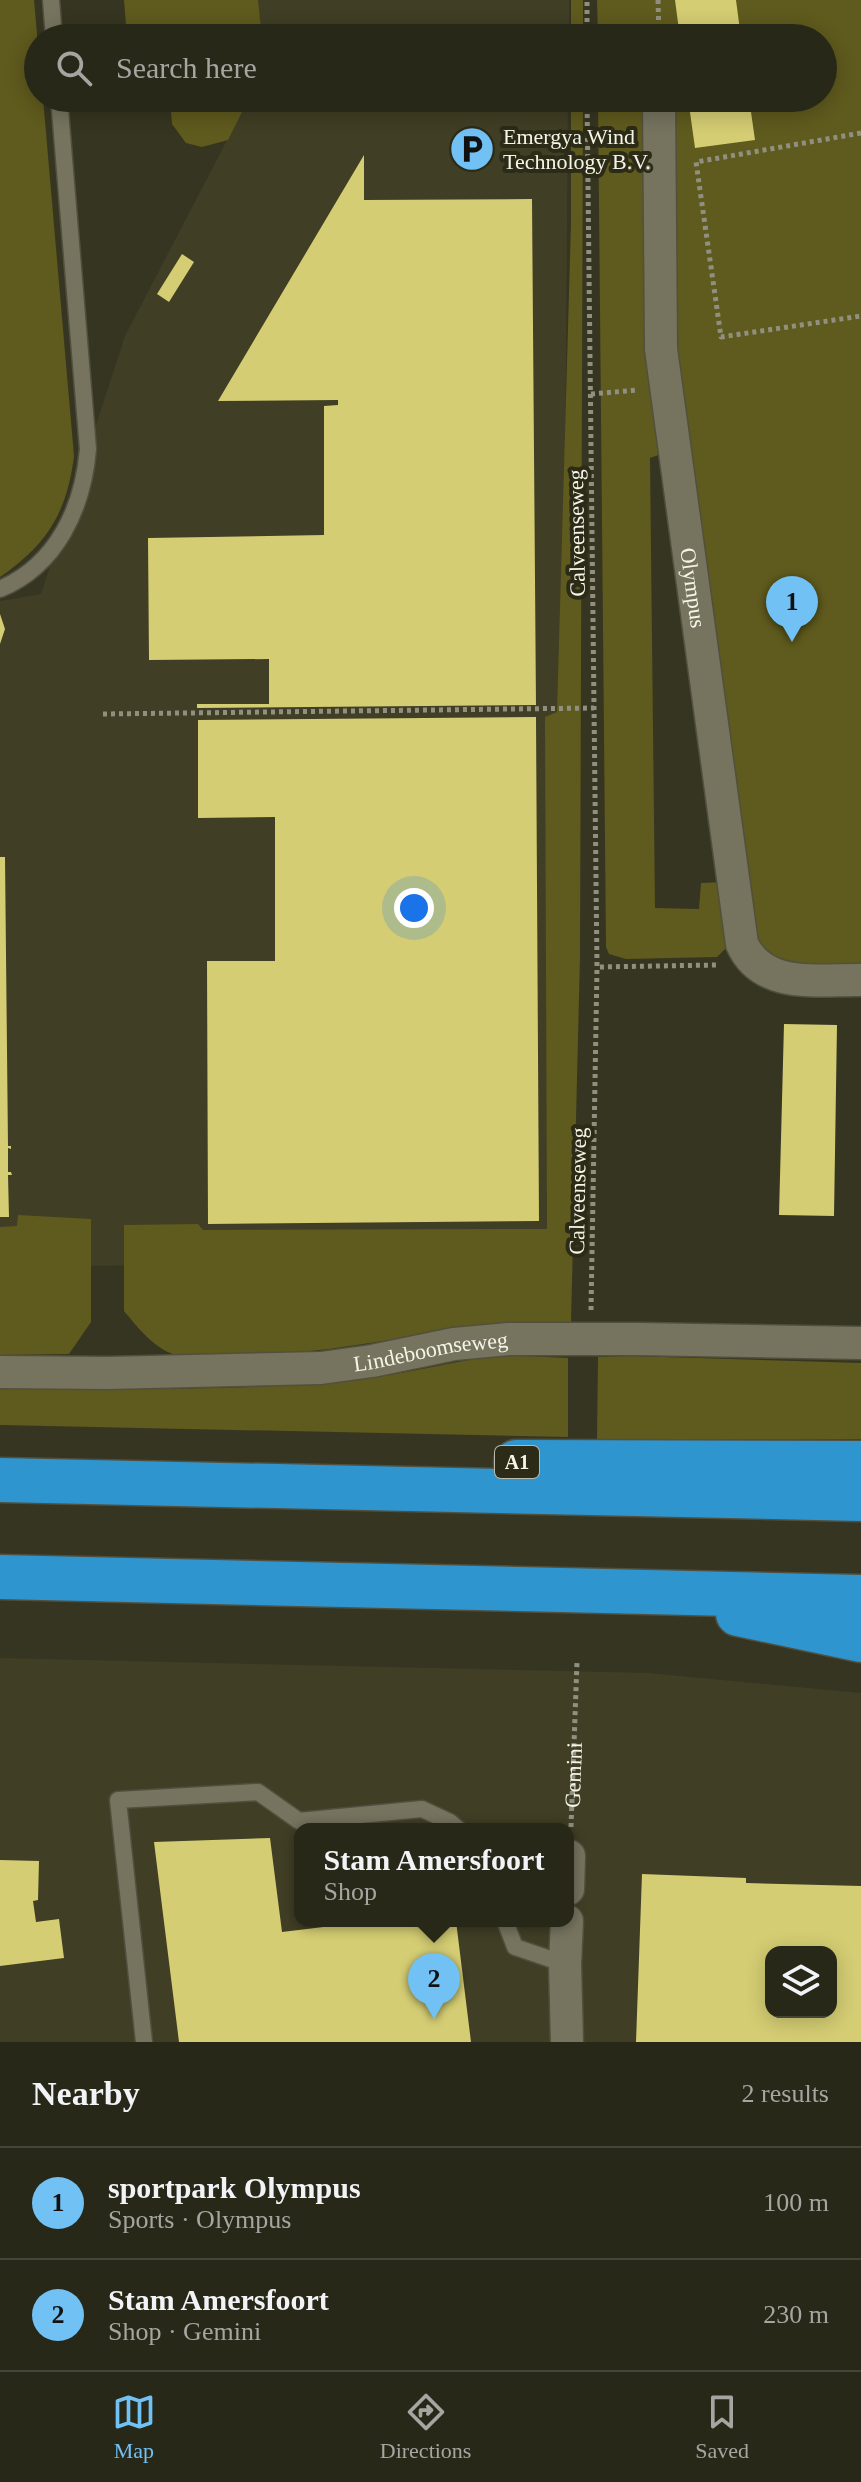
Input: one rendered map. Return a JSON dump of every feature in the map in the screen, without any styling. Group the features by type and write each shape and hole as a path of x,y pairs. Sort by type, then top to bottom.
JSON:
{"highway":[{"name":"A1","path":"175,1484 412,1461 861,1463"},
{"name":"A1","path":"0,1480 861,1499"},
{"path":"0,1577 861,1597"},
{"path":"634,1592 861,1640"}],"street":[{"name":"Olympus","path":"659,112 661,349 742,944 754,965"},
{"path":"754,965 783,978 861,980"},
{"name":"Lindeboomseweg","path":"0,1372 154,1373 321,1368 454,1344 509,1339 861,1343"},
{"path":"567,1927 567,2042"}],"lane":[{"path":"51,0 53,24"},
{"path":"0,589 31,572 50,552 75,511 86,470 88,449 60,112"},
{"path":"144,2042 118,1800 258,1792 299,1821 422,1809 451,1823"},
{"path":"507,1927 515,1947 565,1964"}],"path":[{"path":"587,0 587,24"},
{"path":"658,0 659,24"},
{"name":"Calveenseweg","path":"587,112 597,967 590,1320"},
{"path":"861,133 696,162 721,337 861,316"},
{"path":"591,394 666,388"},
{"path":"103,714 594,708"},
{"path":"597,967 754,965"},
{"name":"Gemini","path":"570,1823 577,1662"}],"shaded area":[{"path":"0,0 34,0 36,24 24,24 24,112 44,112 74,456 66,494 52,526 30,552 0,577"},
{"path":"124,0 258,0 261,24 126,24"},
{"path":"257,0 569,0 569,24 260,24"},
{"path":"571,0 583,0 583,24 571,24"},
{"path":"597,0 861,0 861,965 788,964 775,961 753,942 664,453 650,458 655,908 699,909 701,883 724,882 727,947 717,957 626,959 609,954 606,947 598,112 837,112 837,24 598,24"},
{"path":"171,112 242,112 228,140 202,147 186,143 172,124"},
{"path":"242,112 568,112 559,1260 0,1267 0,601 41,594 125,336"},
{"path":"571,112 583,112 580,957 571,1323 431,1334 271,1355 179,1356 170,1353 155,1344 124,1311 124,1225 198,1224 203,1230 547,1229 545,717 557,712 571,223"},
{"path":"18,1215 91,1219 91,1322 69,1354 0,1355 0,1227 17,1226"},
{"path":"502,1355 568,1358 568,1437 0,1425 0,1388 308,1384 371,1378"},
{"path":"598,1357 861,1363 861,1439 597,1440"},
{"path":"0,1658 648,1673 861,1693 861,2042 0,2042"}],"building":[{"path":"675,0 736,0 739,24 678,24"},
{"path":"690,112 751,112 755,140 695,148"},
{"path":"364,155 364,200 532,199 536,705 197,708 197,704 269,704 269,659 149,660 148,538 324,535 324,406 338,405 338,400 218,401"},
{"path":"182,254 194,262 169,302 157,294"},
{"path":"0,614 5,629 0,644"},
{"path":"536,717 539,1221 208,1224 207,961 275,961 275,817 198,818 198,720"},
{"path":"0,857 5,857 8,1146 11,1146 11,1149 8,1148 8,1172 12,1175 8,1175 9,1217 0,1217"},
{"path":"784,1024 837,1025 834,1216 779,1215"},
{"path":"270,1838 282,1932 323,1927 457,1927 471,2042 179,2042 154,1842"},
{"path":"0,1860 39,1861 38,1900 33,1901 36,1922 59,1919 64,1958 0,1966"},
{"path":"642,1874 746,1878 746,1883 861,1886 861,2042 636,2042"}],"place":[{"name":"Emergya Wind Technology B.V.","path":"472,149"},
{"name":"sportpark Olympus","path":"792,642"},
{"name":"Stam Amersfoort","path":"434,2019"}]}
